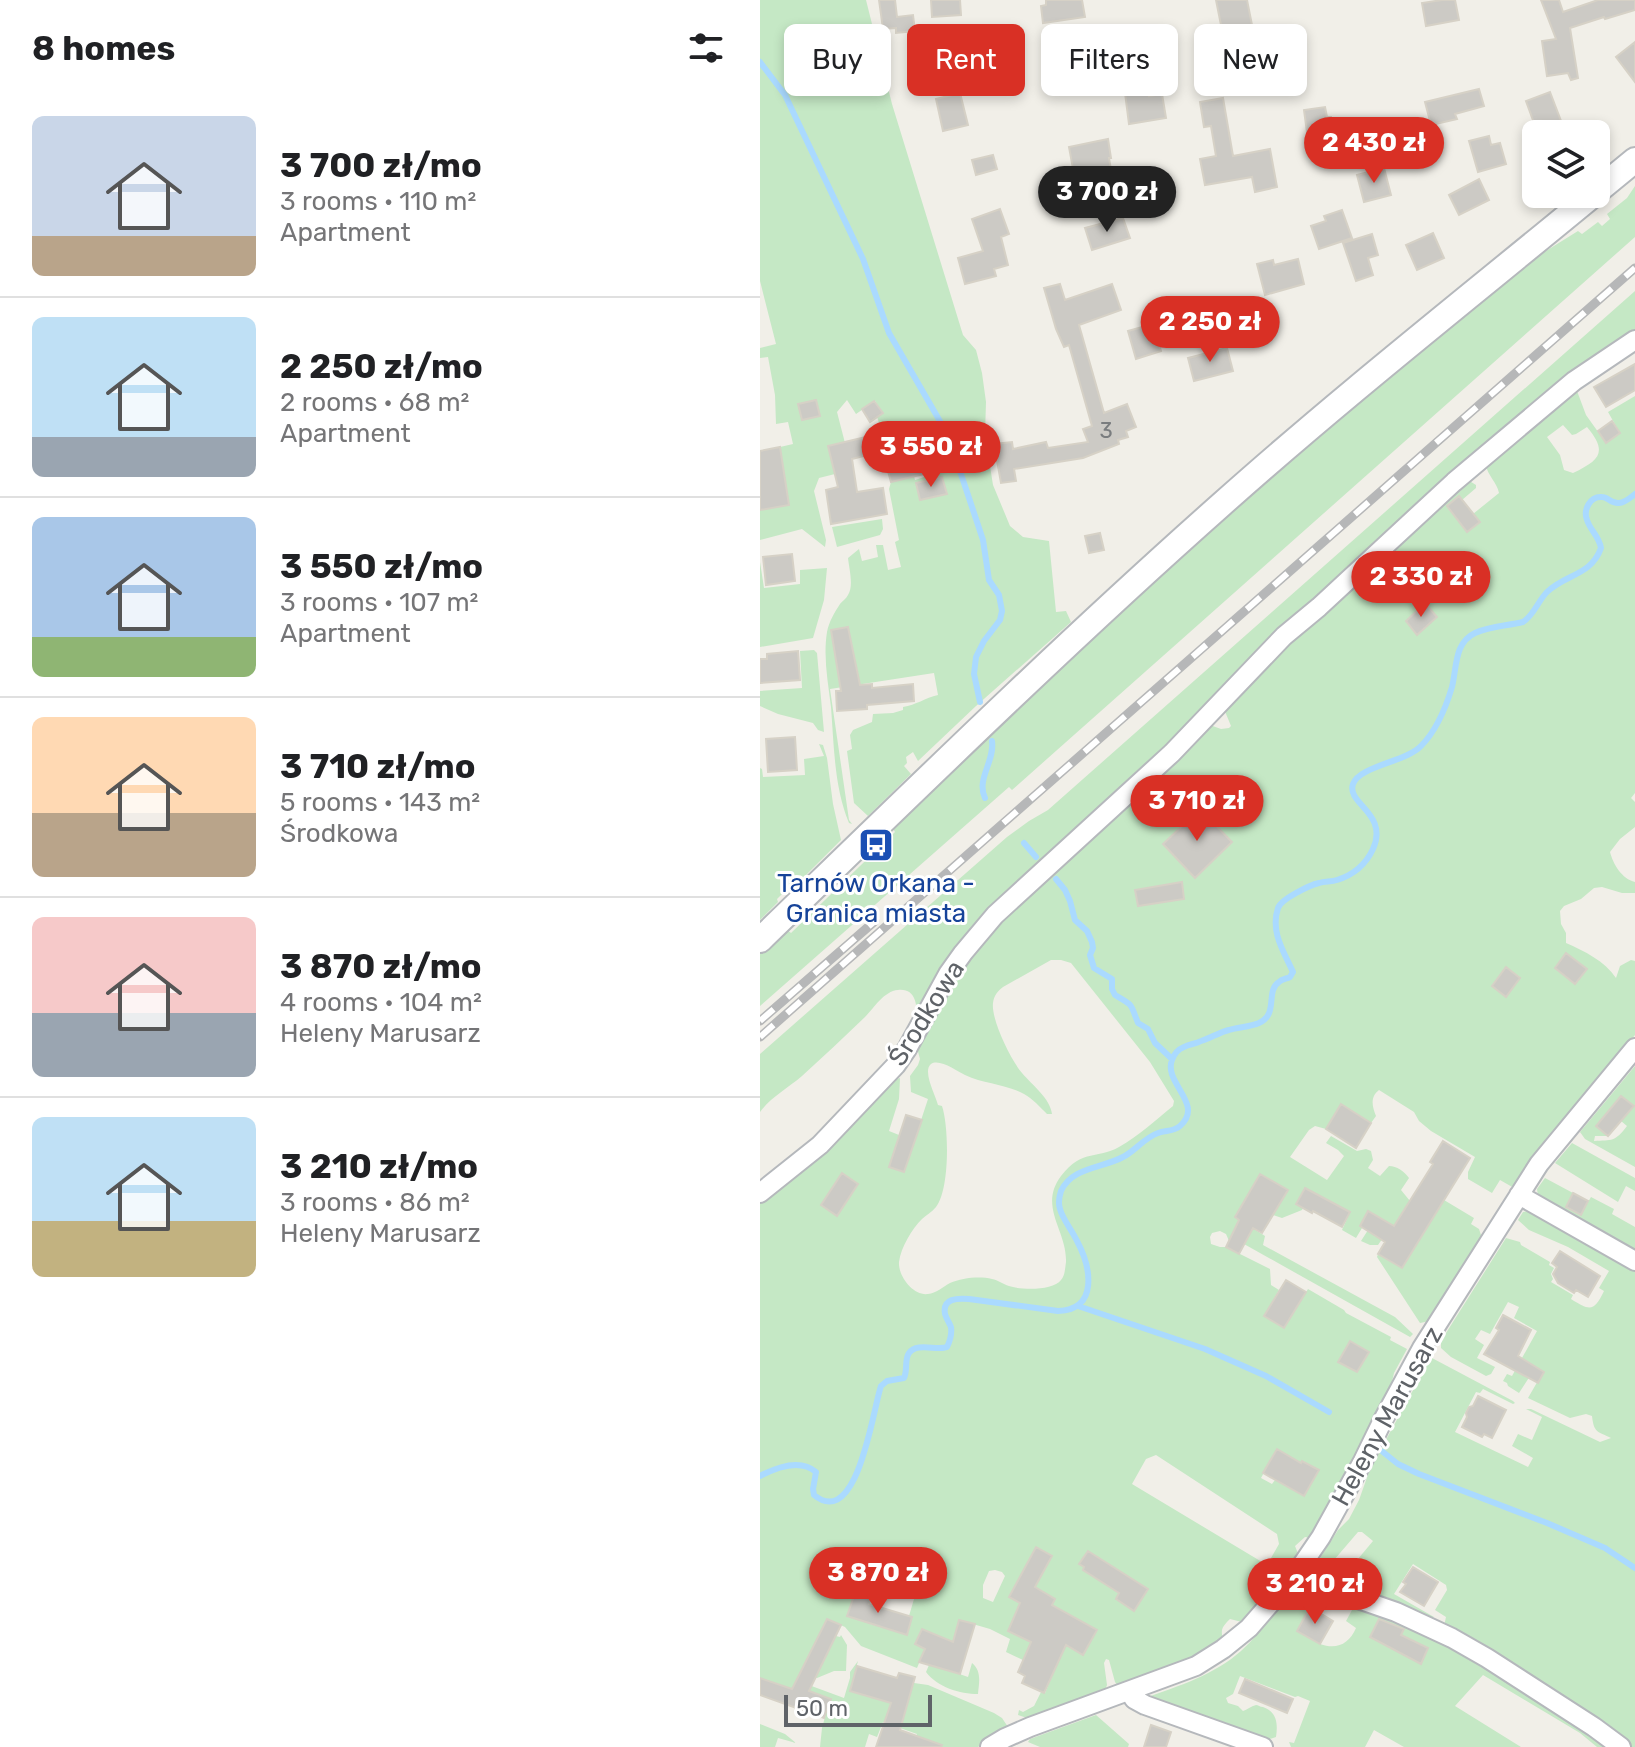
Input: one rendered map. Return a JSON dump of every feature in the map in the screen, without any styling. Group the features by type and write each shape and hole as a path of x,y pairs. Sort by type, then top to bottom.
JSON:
{"street":[{"path":"1610,181 1635,160"},
{"path":"760,940 1097,618 1223,503 1577,208"},
{"name":"Środkowa","path":"760,1193 820,1145 896,1065 948,974 995,915 1172,753 1284,636 1454,482 1574,381 1635,340"},
{"name":"Heleny Marusarz","path":"1004,1744 1196,1666 1249,1628 1295,1575 1321,1537 1423,1347 1539,1164 1635,1048"},
{"path":"1519,1195 1635,1261"},
{"path":"1295,1575 1396,1612 1452,1638 1532,1686 1621,1747"},
{"path":"1129,1691 1134,1699 1145,1705 1263,1747"}],"green space":[{"path":"760,0 866,0 872,24 784,24 784,96 890,96 963,335 976,350 986,402 985,435 993,485 1010,526 1023,537 1049,541 1056,612 1066,611 1071,622 918,761 913,752 906,757 904,766 911,774 868,816 854,803 847,751 852,749 850,735 853,730 872,722 873,714 893,713 938,695 934,673 830,689 852,824 849,823 840,795 836,766 826,660 827,632 834,614 850,591 848,558 859,549 862,561 878,557 876,545 883,545 888,570 901,567 889,489 891,482 914,476 915,480 924,477 920,460 911,462 913,452 910,438 886,443 877,417 883,413 875,401 856,414 847,400 837,412 845,443 835,474 819,478 814,491 825,547 802,529 760,540 760,510 789,505 780,447 793,444 788,422 776,424 775,395 768,357 760,358 760,348 776,344 760,281"},
{"path":"1635,186 1635,237 1012,790 1009,787 760,1006 760,953 786,929 791,933 895,832 892,827 997,726 1243,499 1525,264 1578,231 1582,234 1598,222 1602,226 1610,219 1607,214 1627,198"},
{"path":"1635,291 1635,331 1608,346 1574,372 1060,846 917,1021 916,1005 909,992 898,990 888,993 818,1062 760,1112 760,1054 1007,837 1048,810"},
{"path":"1574,390 1586,415 1606,443 1620,433 1608,412 1635,396 1635,793 1631,798 1635,802 1635,827 1610,852 1619,870 1635,882 1635,893 1594,888 1560,911 1566,943 1600,962 1616,978 1620,966 1635,961 1635,1035 1553,1134 1514,1188 1500,1180 1492,1193 1468,1179 1475,1157 1431,1131 1414,1112 1379,1090 1373,1099 1376,1116 1371,1123 1341,1104 1326,1129 1315,1126 1309,1130 1290,1157 1327,1180 1344,1156 1326,1143 1331,1136 1357,1151 1371,1151 1373,1160 1368,1168 1380,1176 1389,1166 1405,1173 1409,1178 1401,1190 1410,1201 1402,1212 1426,1227 1444,1200 1474,1218 1471,1224 1479,1229 1482,1238 1430,1321 1420,1323 1377,1257 1378,1254 1402,1268 1416,1246 1389,1229 1378,1245 1361,1241 1377,1216 1368,1211 1356,1238 1342,1230 1350,1212 1305,1188 1296,1204 1302,1210 1282,1218 1273,1215 1288,1190 1260,1174 1235,1217 1265,1236 1263,1245 1395,1317 1413,1334 1410,1337 1244,1244 1229,1241 1226,1234 1220,1231 1212,1233 1211,1244 1226,1247 1270,1269 1271,1285 1279,1290 1264,1316 1284,1328 1308,1289 1407,1349 1394,1373 1390,1390 1311,1538 1305,1537 1295,1546 1299,1556 1242,1622 1230,1619 1222,1630 1223,1639 1196,1656 1118,1686 1106,1659 1105,1690 1027,1718 1018,1715 1019,1710 1023,1712 1034,1706 1041,1692 1045,1693 1056,1667 1027,1653 1023,1660 1006,1652 1010,1639 990,1629 959,1620 945,1669 968,1677 972,1663 979,1673 979,1681 978,1694 971,1694 943,1686 926,1672 941,1637 922,1629 925,1649 917,1668 861,1646 845,1627 827,1619 804,1665 818,1672 836,1636 841,1635 847,1645 846,1671 834,1671 817,1678 800,1674 798,1681 844,1698 850,1672 858,1661 850,1690 906,1707 914,1683 928,1685 994,1713 1008,1727 978,1747 913,1747 917,1734 883,1722 877,1737 869,1734 865,1747 820,1747 830,1699 760,1678 760,1198 893,1080 900,1078 899,1099 889,1131 899,1135 889,1167 904,1172 928,1099 911,1092 910,1076 920,1059 918,1042 965,964 993,929 1210,725 1229,728 1231,726 1224,709 1272,656 1468,480 1476,488 1447,507 1467,531 1473,514 1499,493 1486,465","holes":["1563,425 1572,435 1587,427 1597,443 1598,454 1590,464 1573,473 1564,470 1560,455 1547,437","1051,960 1071,963 1150,1062 1174,1101 1173,1106 1126,1143 1111,1151 1076,1161 1061,1176 1052,1198 1066,1262 1063,1276 1057,1284 1036,1289 1021,1288 992,1279 971,1278 922,1294 908,1284 899,1262 908,1239 918,1223 936,1207 944,1187 946,1128 942,1106 938,1105 929,1078 931,1064 943,1064 972,1078 1017,1091 1047,1114 1052,1114 1045,1097 1022,1073 1007,1050 998,1029 993,1003 1001,989","1506,967 1520,977 1506,996 1492,985","1277,1449 1319,1470 1304,1496 1275,1480 1272,1484 1261,1478","1156,1455 1277,1534 1279,1544 1267,1565 1132,1484 1146,1459","989,1571 1002,1572 1005,1576 993,1602 983,1598 983,1585","869,1585 914,1599 907,1634 870,1624 865,1616 863,1621 848,1616 855,1593 859,1594 862,1588"]},
{"path":"882,519 880,535 837,547 832,527"},
{"path":"760,562 764,588 800,584 800,570 827,568 824,600 813,638 760,647"},
{"path":"814,650 817,653 824,732 813,723 760,706 760,691 802,688 800,651"},
{"path":"819,744 823,745 827,758 841,840 789,892 786,890 760,920 760,768 763,777 805,775 804,759 824,756"},
{"path":"1635,1066 1635,1167 1585,1139 1580,1132","holes":["1621,1096 1633,1106 1621,1121 1627,1126 1616,1138 1594,1141 1595,1136 1608,1136 1596,1126"]},
{"path":"1572,1143 1635,1178 1635,1191 1626,1186 1618,1202 1555,1163"},
{"path":"1545,1178 1573,1193 1581,1214 1591,1197 1614,1209 1612,1214 1635,1227 1635,1254 1538,1196 1537,1189"},
{"path":"1523,1212 1535,1212 1635,1267 1635,1747 1541,1682 1444,1626 1446,1617 1435,1610 1447,1590 1446,1585 1413,1564 1394,1594 1434,1617 1324,1582 1313,1574 1313,1569 1338,1530 1349,1519 1370,1469 1432,1358 1515,1403 1483,1389 1480,1393 1476,1392 1455,1432 1528,1467 1533,1458 1512,1446 1518,1434 1532,1440 1542,1417 1526,1409 1600,1442 1611,1438 1597,1431 1592,1416 1586,1414 1570,1418 1528,1398 1543,1372 1536,1367 1519,1393 1503,1381 1507,1374 1512,1376 1537,1331 1514,1318 1519,1307 1508,1302 1490,1334 1481,1330 1475,1339 1484,1345 1477,1358 1495,1367 1491,1374 1486,1376 1441,1348 1441,1341 1506,1238 1520,1242 1550,1262 1549,1265 1554,1268 1551,1282 1573,1295 1571,1299 1591,1307 1600,1298 1604,1291 1599,1288 1609,1271 1568,1247 1529,1230 1518,1220","holes":["1358,1532 1373,1541 1337,1584 1329,1581 1322,1574"]},
{"path":"1301,1585 1450,1641 1610,1747 1597,1747 1580,1733 1483,1675 1455,1706 1521,1747 1404,1747 1374,1730 1365,1747 1291,1747 1289,1742 1294,1743 1310,1701 1240,1676 1233,1694 1226,1698 1228,1703 1243,1711 1256,1705 1268,1709 1276,1719 1276,1737 1260,1742 1145,1698 1196,1679 1231,1659 1253,1639 1287,1599 1310,1607 1320,1644 1337,1646 1346,1642 1356,1628 1346,1621 1352,1610 1297,1592"},
{"path":"1096,1715 1129,1744 1128,1747 1040,1747 1028,1742 1030,1739"},
{"path":"760,1724 785,1734 796,1743 778,1738 775,1747 760,1747"}],"building":[{"path":"879,0 895,0 897,17 913,15 914,24 907,24 907,32 896,33 896,28 891,28 891,24 882,24"},
{"path":"931,0 960,0 961,15 932,17"},
{"path":"1046,0 1082,0 1085,17 1043,23 1041,6 1046,5"},
{"path":"1216,0 1247,0 1252,24 1221,24"},
{"path":"1455,0 1459,20 1426,26 1422,3"},
{"path":"1541,0 1559,0 1563,12 1598,0 1635,0 1635,10 1570,28 1578,78 1571,80 1568,73 1547,76 1542,41 1556,39"},
{"path":"1635,42 1635,82 1616,57"},
{"path":"1479,89 1484,106 1455,114 1457,119 1431,125 1425,102"},
{"path":"1550,92 1561,120 1533,120 1526,101"},
{"path":"961,96 968,125 943,131 936,99"},
{"path":"1125,96 1162,96 1166,118 1129,124"},
{"path":"1223,98 1233,156 1270,149 1277,187 1255,192 1252,177 1205,185 1200,159 1216,156 1211,126 1204,127 1200,102"},
{"path":"1325,107 1327,117 1331,117 1333,131 1359,127 1362,144 1310,155 1304,110"},
{"path":"1489,136 1491,145 1500,143 1506,164 1478,172 1469,141"},
{"path":"1108,139 1111,170 1074,174 1069,147"},
{"path":"993,155 997,169 976,175 972,160"},
{"path":"1384,168 1391,195 1364,202 1357,175"},
{"path":"1479,179 1489,200 1459,215 1449,195"},
{"path":"1000,209 1009,234 1001,237 1008,265 994,269 996,276 965,284 958,258 983,251 972,219"},
{"path":"1342,210 1352,238 1319,249 1311,226 1326,221 1324,216"},
{"path":"1123,218 1130,238 1092,250 1085,228"},
{"path":"1433,233 1444,258 1417,270 1406,245"},
{"path":"1372,234 1378,255 1368,258 1373,275 1356,281 1343,243"},
{"path":"1298,259 1304,284 1265,295 1257,264 1273,260 1274,265"},
{"path":"1060,284 1065,300 1112,284 1121,310 1079,325 1104,413 1127,404 1136,427 1126,431 1128,437 1118,440 1119,444 1083,458 1014,469 1016,481 1001,483 994,444 1012,442 1013,449 1046,442 1048,448 1088,442 1083,429 1092,426 1069,345 1064,347 1056,329 1044,288"},
{"path":"1153,324 1161,351 1136,359 1128,331"},
{"path":"1227,348 1233,371 1194,381 1188,358"},
{"path":"1635,364 1635,390 1606,407 1594,387"},
{"path":"816,400 820,416 802,420 798,404"},
{"path":"874,401 883,413 870,422 862,409"},
{"path":"1612,421 1620,433 1606,443 1598,431"},
{"path":"870,436 875,453 852,459 857,492 883,488 887,514 831,524 826,490 838,487 828,446"},
{"path":"911,442 915,460 920,459 924,474 891,482 882,449"},
{"path":"780,447 789,505 760,510 760,451"},
{"path":"942,477 947,494 920,500 916,483"},
{"path":"1459,496 1480,522 1467,532 1447,506"},
{"path":"1100,533 1104,550 1089,553 1085,536"},
{"path":"792,554 795,581 766,585 763,557"},
{"path":"1425,603 1437,617 1417,635 1406,621"},
{"path":"848,627 860,685 872,684 872,688 913,684 914,701 837,711 836,691 841,691 831,630"},
{"path":"798,651 800,680 760,683 760,659 767,659 767,654"},
{"path":"795,737 797,770 768,772 766,739"},
{"path":"1200,809 1232,842 1195,878 1163,844"},
{"path":"1182,882 1184,899 1138,906 1135,890"},
{"path":"1566,953 1587,969 1575,984 1555,968"},
{"path":"1506,967 1520,978 1506,997 1492,986"},
{"path":"1621,1096 1634,1106 1608,1136 1596,1126"},
{"path":"1341,1104 1371,1123 1356,1148 1326,1129"},
{"path":"906,1115 922,1120 904,1172 889,1167"},
{"path":"1443,1141 1470,1158 1402,1268 1378,1254 1385,1242 1360,1226 1368,1211 1394,1226 1433,1164 1430,1162"},
{"path":"842,1173 858,1184 837,1216 821,1205"},
{"path":"1260,1174 1288,1190 1262,1233 1253,1228 1239,1254 1226,1247 1239,1220 1235,1217"},
{"path":"1305,1188 1350,1212 1342,1227 1296,1204"},
{"path":"1573,1193 1588,1201 1581,1215 1566,1207"},
{"path":"1560,1251 1600,1276 1588,1297 1558,1283 1553,1274 1557,1267 1552,1263"},
{"path":"1286,1280 1306,1292 1284,1328 1264,1316"},
{"path":"1503,1315 1531,1330 1518,1356 1544,1372 1538,1383 1484,1354 1499,1330 1496,1328"},
{"path":"1350,1341 1369,1352 1357,1372 1338,1362"},
{"path":"1478,1396 1506,1410 1492,1438 1484,1434 1482,1437 1462,1427 1469,1407 1473,1406"},
{"path":"1277,1449 1319,1470 1304,1496 1263,1473"},
{"path":"1036,1547 1052,1556 1035,1587 1055,1599 1052,1605 1097,1630 1083,1655 1066,1645 1044,1693 1022,1683 1025,1676 1018,1672 1031,1642 1008,1631 1020,1603 1009,1597"},
{"path":"1088,1551 1148,1589 1134,1611 1116,1599 1119,1593 1083,1570 1084,1567 1079,1564"},
{"path":"1413,1567 1438,1582 1424,1606 1400,1592"},
{"path":"855,1593 871,1599 869,1604 912,1617 907,1635 847,1616"},
{"path":"1310,1607 1333,1621 1320,1644 1297,1631"},
{"path":"827,1619 841,1625 809,1691 831,1699 824,1718 760,1695 760,1678 792,1689"},
{"path":"1379,1619 1404,1629 1401,1635 1428,1648 1421,1664 1370,1637"},
{"path":"959,1620 975,1624 960,1674 919,1662 925,1649 915,1644 922,1629 953,1642"},
{"path":"857,1666 897,1678 899,1673 915,1677 900,1730 941,1747 876,1747 891,1703 850,1691"},
{"path":"1245,1679 1293,1699 1287,1713 1239,1693"},
{"path":"1151,1725 1171,1732 1166,1747 1144,1747"}],"waterway":[{"path":"760,62 785,95 863,259 889,333 941,423 957,462 983,540 989,580 999,595 1002,611 1000,620 976,657 974,674 980,702"},
{"path":"760,1476 781,1467 803,1465 816,1472 814,1495 829,1502 842,1496 861,1462 881,1386 887,1381 904,1378 908,1356 913,1350 947,1347 951,1330 945,1316 948,1302 969,1299 1058,1311 1071,1309 1080,1303 1086,1295 1088,1274 1082,1251 1059,1207 1060,1193 1066,1183 1080,1173 1123,1157 1153,1135 1180,1126 1188,1110 1171,1069 1175,1054 1186,1046 1265,1019 1275,986 1293,972 1277,934 1276,917 1280,904 1309,886 1348,875 1363,864 1373,849 1376,826 1355,798 1353,784 1357,778 1373,768 1405,756 1426,740 1444,711 1460,649 1468,637 1487,629 1523,622 1547,592 1597,557 1601,548 1586,516 1591,501 1602,497 1621,503 1635,494"},
{"path":"985,798 983,784 992,741"},
{"path":"1024,843 1036,857"},
{"path":"1056,879 1065,890 1075,920 1087,931 1092,942 1090,955 1094,968 1112,979 1115,995 1131,1006 1138,1023 1148,1029 1155,1043 1172,1059"},
{"path":"1078,1306 1205,1349 1266,1376 1329,1412"},
{"path":"1383,1452 1398,1464 1419,1474 1605,1548 1635,1568"}],"railway":[{"path":"760,1037 1635,268"},
{"path":"760,1021 875,921"}],"place":[{"name":"Tarnów Orkana - Granica miasta","path":"876,845"}]}
